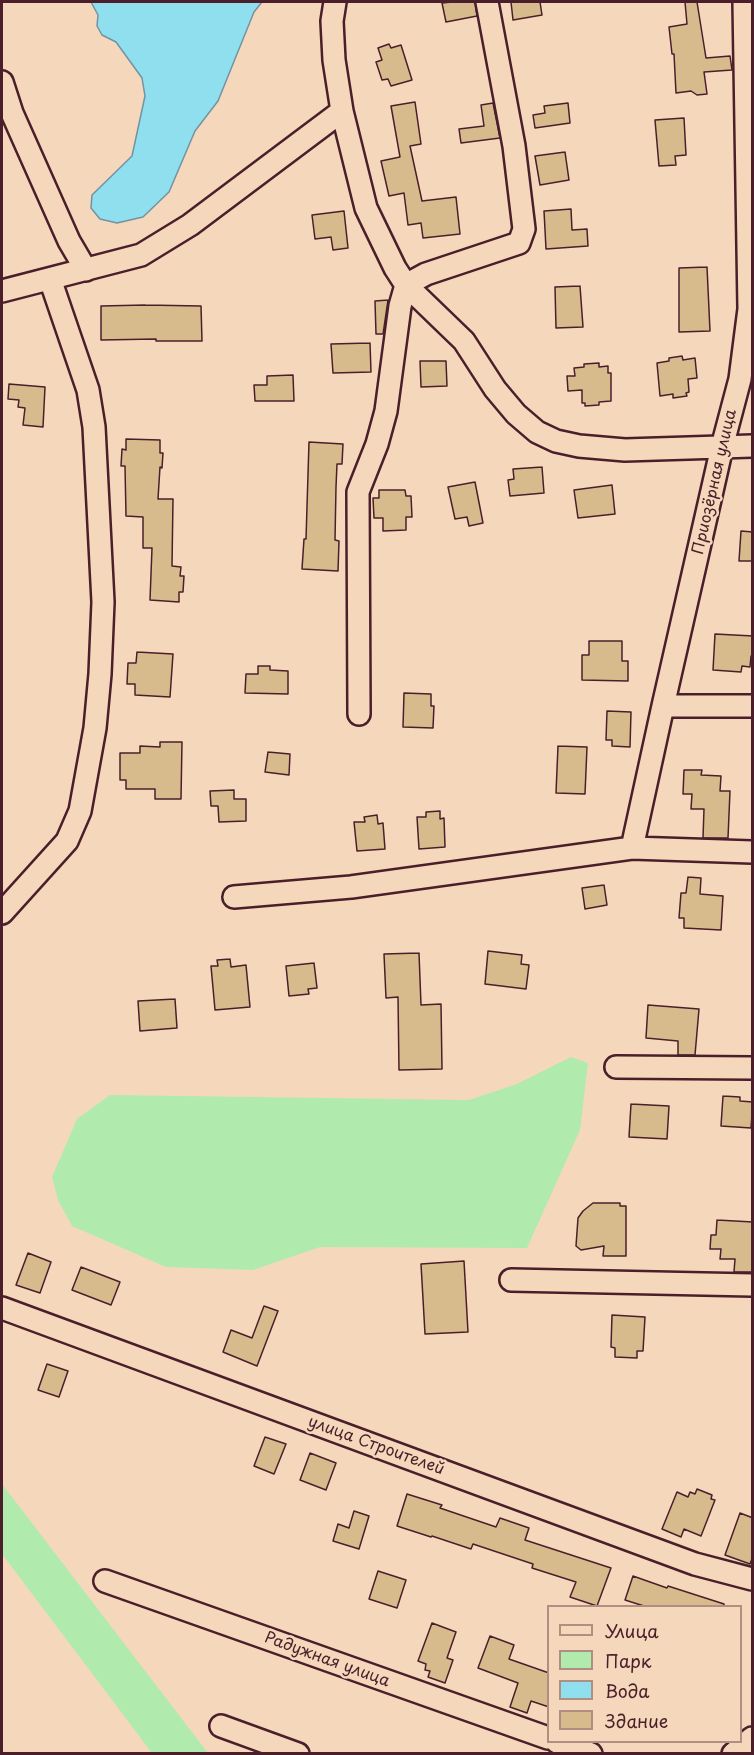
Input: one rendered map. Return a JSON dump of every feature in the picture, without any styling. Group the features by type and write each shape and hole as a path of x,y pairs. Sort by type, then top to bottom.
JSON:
{"street":[{"path":"335,2 332,21 334,60 342,111 366,208 395,268 406,285 464,341 495,389 516,414 537,432 556,441 579,446 625,450 753,447"},
{"path":"359,714 358,492 386,411 400,306 406,285 426,274 519,243 524,229 514,146 487,2"},
{"name":"Приозёрная улица","path":"632,848 722,447 740,379 749,309 750,188 744,2"},
{"path":"2,82 21,135 69,241 86,270"},
{"path":"2,291 141,255 190,225 342,111"},
{"path":"2,913 67,841 80,811 95,728 100,674 103,602 94,427 88,390 50,279"},
{"path":"663,706 753,706"},
{"path":"234,897 351,887 632,848 753,852"},
{"path":"616,1067 753,1068"},
{"path":"511,1280 753,1285"},
{"name":"улица Строителей","path":"2,1308 684,1560 753,1579"},
{"name":"Радужная улица","path":"105,1581 547,1737"},
{"path":"221,1726 298,1754"},
{"path":"733,1754 753,1738"},
{"path":"560,1743 591,1754"}],"green space":[{"path":"571,1057 588,1063 580,1130 527,1248 320,1247 253,1270 166,1267 72,1226 58,1200 52,1177 77,1119 110,1095 469,1100 517,1084"},
{"path":"2,1484 208,1753 152,1753 2,1554"}],"water":[{"path":"91,2 262,2 254,12 218,101 195,131 169,192 143,217 117,223 100,219 91,208 92,195 132,156 145,96 142,78 116,42 102,35 97,26 98,15"}],"building":[{"path":"475,2 477,16 446,22 442,3"},
{"path":"511,2 540,2 542,15 513,20"},
{"path":"685,2 697,2 706,58 730,56 732,70 704,72 707,94 697,95 691,91 676,93 674,54 672,54 669,27 687,24"},
{"path":"389,44 391,48 401,45 412,80 391,86 388,79 382,80 376,62 382,60 378,48"},
{"path":"415,102 421,144 410,146 422,201 456,197 460,234 423,238 421,223 408,225 404,193 389,196 381,161 400,157 391,106"},
{"path":"493,103 500,138 461,143 459,129 484,126 481,105"},
{"path":"568,103 570,123 535,128 533,115 545,113 544,106"},
{"path":"684,118 686,155 675,156 676,165 659,166 655,120"},
{"path":"565,152 569,180 540,185 535,156"},
{"path":"571,209 572,230 587,229 588,246 546,249 544,211"},
{"path":"344,211 348,248 333,250 331,237 315,239 312,215"},
{"path":"707,267 710,331 679,332 679,268"},
{"path":"580,286 583,327 556,328 555,287"},
{"path":"388,300 383,334 376,334 375,301"},
{"path":"101,306 201,306 202,341 101,340"},
{"path":"370,343 371,372 333,373 331,344"},
{"path":"682,356 683,360 695,358 697,378 688,379 687,396 673,398 673,394 660,396 657,363"},
{"path":"420,361 446,361 447,386 421,387"},
{"path":"599,363 599,367 608,366 608,373 611,373 611,401 585,406 585,403 582,403 582,390 568,391 567,376 575,376 574,368 584,367 584,364"},
{"path":"293,375 294,401 255,401 254,385 267,385 267,376"},
{"path":"9,384 45,387 43,427 23,425 25,408 18,407 19,400 8,399"},
{"path":"126,439 160,440 160,453 163,453 158,499 173,499 172,566 181,567 180,576 184,576 183,592 179,592 179,602 150,600 152,548 143,548 143,517 126,516 125,466 121,466 122,449 126,450"},
{"path":"309,442 343,444 342,464 337,464 336,487 335,540 339,541 338,571 302,569 304,539 306,539"},
{"path":"542,467 544,493 510,496 508,480 514,479 513,469"},
{"path":"475,482 483,523 469,526 467,517 455,519 448,487"},
{"path":"612,485 615,514 578,518 574,490"},
{"path":"379,490 405,490 406,496 411,496 412,517 406,517 406,530 383,531 383,518 374,518 373,498 379,498"},
{"path":"741,531 753,532 753,561 739,561"},
{"path":"715,634 753,636 753,656 751,656 750,667 742,666 741,672 713,670"},
{"path":"589,641 622,641 622,661 628,661 628,681 582,680 582,655 589,655"},
{"path":"137,652 173,654 170,697 135,695 135,684 127,684 128,663 136,663"},
{"path":"258,666 270,666 270,670 288,671 288,694 245,693 246,674 258,674"},
{"path":"404,693 431,694 431,706 434,706 433,728 403,727"},
{"path":"607,711 631,712 630,747 612,746 612,740 606,740"},
{"path":"160,742 182,742 181,799 155,799 155,789 126,789 126,780 120,780 120,753 140,753 140,746 160,747"},
{"path":"558,746 587,747 585,794 556,793"},
{"path":"268,752 290,754 289,775 265,772"},
{"path":"684,770 702,770 701,775 721,776 720,791 730,791 728,838 703,838 704,809 691,809 692,794 683,794"},
{"path":"234,790 234,799 246,799 246,821 219,822 218,806 211,806 210,791"},
{"path":"440,811 440,819 444,818 445,847 419,849 417,817 426,817 426,812"},
{"path":"377,815 378,824 383,823 385,849 357,851 354,822 365,822 364,817"},
{"path":"688,877 701,878 700,894 723,896 721,930 684,928 684,918 679,918 681,893 686,893"},
{"path":"604,885 607,905 585,909 582,888"},
{"path":"488,951 522,955 521,964 529,965 526,989 485,984"},
{"path":"419,953 421,1005 441,1004 442,1069 399,1070 398,997 386,998 384,954"},
{"path":"230,959 231,967 246,965 250,1007 215,1010 211,966 218,966 217,960"},
{"path":"314,963 317,988 308,989 309,994 289,996 286,966"},
{"path":"175,999 177,1028 140,1031 138,1001"},
{"path":"648,1005 699,1009 695,1055 678,1055 678,1041 646,1038"},
{"path":"723,1096 740,1097 740,1101 753,1102 751,1128 721,1126"},
{"path":"631,1104 669,1106 667,1139 629,1137"},
{"path":"593,1203 620,1203 620,1206 626,1206 626,1256 603,1256 604,1246 581,1250 576,1246 578,1218"},
{"path":"717,1220 753,1222 753,1272 734,1272 735,1259 720,1259 721,1249 710,1249 711,1235 716,1235"},
{"path":"28,1253 51,1262 40,1293 16,1285"},
{"path":"464,1261 468,1332 425,1334 421,1264"},
{"path":"81,1267 120,1282 111,1305 72,1290"},
{"path":"264,1306 278,1311 257,1366 223,1352 231,1330 252,1338"},
{"path":"612,1315 645,1317 643,1351 637,1351 637,1358 615,1357 615,1348 611,1347"},
{"path":"47,1364 68,1371 59,1397 38,1390"},
{"path":"265,1437 286,1444 274,1474 254,1466"},
{"path":"310,1453 336,1463 326,1490 300,1480"},
{"path":"697,1489 712,1495 711,1499 715,1500 701,1536 684,1529 681,1537 662,1529 677,1492 688,1497 690,1492 695,1494"},
{"path":"407,1494 442,1505 440,1508 496,1527 500,1518 529,1528 525,1540 611,1568 597,1605 594,1605 570,1597 576,1582 532,1568 533,1564 473,1544 471,1549 397,1526"},
{"path":"354,1511 369,1516 359,1549 333,1541 338,1524 349,1528"},
{"path":"740,1513 753,1518 753,1556 750,1564 725,1555"},
{"path":"378,1571 406,1580 397,1608 369,1599"},
{"path":"633,1576 724,1605 641,1605 625,1600"},
{"path":"432,1623 456,1632 447,1658 453,1660 445,1683 428,1677 430,1671 425,1670 426,1664 418,1661"},
{"path":"490,1636 514,1645 509,1659 547,1672 547,1706 531,1701 527,1713 510,1707 518,1683 478,1668"}]}
